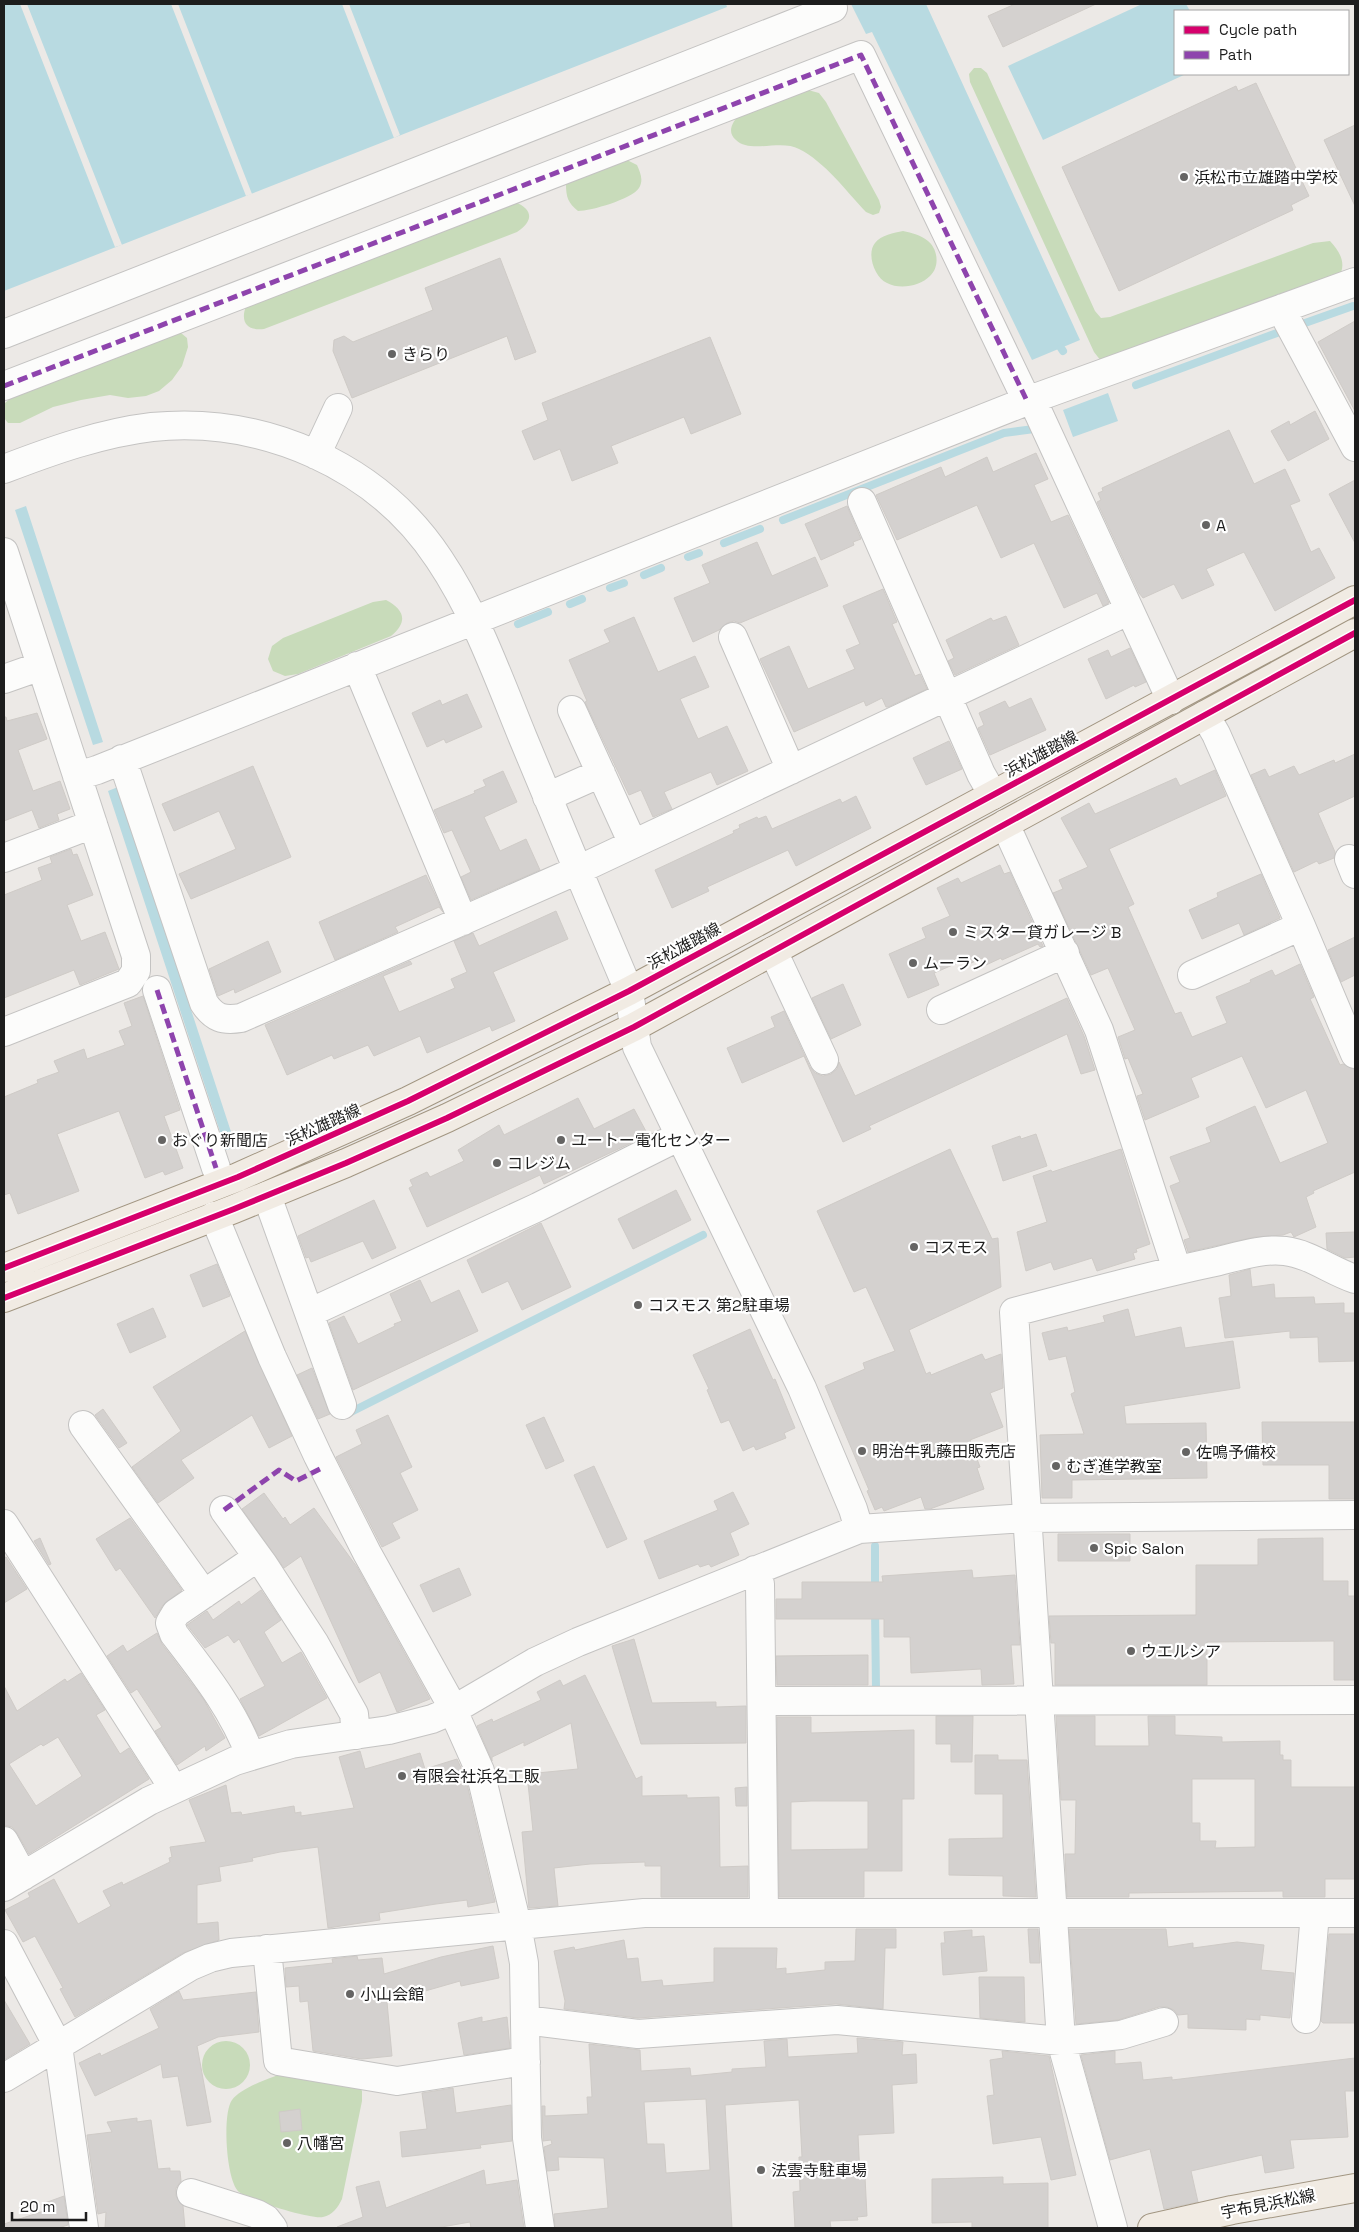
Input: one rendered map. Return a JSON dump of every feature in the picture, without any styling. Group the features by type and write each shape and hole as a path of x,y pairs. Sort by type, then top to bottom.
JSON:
{"main road":[{"name":"浜松雄踏線","path":"4,1268 295,1153 408,1102 629,991 1355,600"},
{"path":"4,1298 267,1196 447,1118 634,1027 1355,633"},
{"name":"宇布見浜松線","path":"1152,2228 1232,2210 1355,2188"}],"street":[{"path":"4,334 833,8"},
{"path":"4,386 861,55 1030,400 1170,700"},
{"path":"77,776 1030,400 1283,308 1353,288"},
{"path":"1283,308 1288,322 1355,447"},
{"path":"316,454 338,408"},
{"path":"4,469 60,448 115,434 151,428 188,426 225,428 261,434 316,454 361,480 390,503 416,529 439,558 474,619 629,991 637,1047 802,1388 853,1509 859,1529"},
{"path":"862,502 947,696 993,795"},
{"path":"4,552 136,956 136,971 128,983 4,1032"},
{"path":"122,759 204,1003 212,1015 226,1020 241,1018 578,870 1128,611"},
{"path":"733,637 792,770"},
{"path":"4,679 41,666"},
{"path":"357,666 463,921"},
{"path":"572,710 633,844"},
{"path":"1205,715 1216,734 1301,926 1355,1054"},
{"path":"547,797 601,773"},
{"path":"4,858 93,824"},
{"path":"1005,824 1099,1030 1177,1270"},
{"path":"1192,975 1301,926"},
{"path":"773,951 824,1060"},
{"path":"941,1010 1065,953"},
{"path":"157,990 216,1168"},
{"path":"309,1313 529,1211 680,1136"},
{"path":"267,1196 342,1405"},
{"path":"214,1216 272,1357 321,1461 367,1553 452,1710 482,1778 517,1925 524,1964 527,2138 540,2228"},
{"path":"1113,2228 1060,2041 1014,1312 1177,1270 1251,1254 1284,1251 1300,1254 1328,1269 1355,1279"},
{"path":"83,1425 204,1594"},
{"path":"224,1510 258,1557 314,1644 354,1714 356,1735"},
{"path":"4,1841 14,1882 124,1815 172,1790 250,1755 290,1744 411,1726 452,1710 556,1652 859,1529 1027,1518 1355,1515"},
{"path":"4,1524 165,1775 172,1790"},
{"path":"250,1755 245,1740 223,1699 174,1634 170,1623 176,1613 258,1557"},
{"path":"755,1570 760,1584 764,1912"},
{"path":"762,1702 1355,1700"},
{"path":"1306,2019 1316,1912"},
{"path":"4,2078 191,1966 210,1958 231,1953 644,1913 1355,1912"},
{"path":"4,1944 58,2046 84,2228"},
{"path":"267,1949 278,2061 397,2081 526,2062"},
{"path":"526,2022 541,2022 638,2034 837,2020 1060,2041 1121,2035 1164,2022"},
{"path":"190,2193 256,2214 266,2219 273,2228"}],"green space":[{"path":"974,68 981,68 987,73 1095,311 1101,318 1110,317 1313,243 1330,241 1340,254 1341,274 1338,279 1101,361 1094,352 970,82 969,74"},
{"path":"808,90 819,93 826,102 879,200 881,207 879,213 873,215 866,212 818,161 799,149 784,145 749,146 742,144 733,137 731,128 737,117"},
{"path":"627,160 637,165 641,176 639,188 635,192 611,204 592,209 578,211 572,205 567,196 566,184 572,179 595,168"},
{"path":"515,202 525,208 529,215 529,220 517,232 264,329 249,327 246,324 244,312 246,306"},
{"path":"903,231 913,233 928,241 936,253 935,268 930,276 910,286 892,285 883,280 873,265 871,253 875,243 881,238"},
{"path":"171,333 181,333 187,338 188,347 182,366 172,380 159,391 146,396 128,398 110,395 81,400 53,407 20,423 8,423 4,418 4,404 15,394"},
{"path":"386,600 397,608 402,616 400,626 391,636 298,674 285,676 273,671 268,659 272,646 283,638 373,602"},
{"path":"226,2041 235,2043 243,2048 248,2056 250,2065 248,2074 243,2082 235,2087 226,2089 217,2087 209,2082 204,2074 202,2065 204,2056 209,2048 217,2043"},
{"path":"290,2071 357,2082 362,2091 362,2101 342,2199 332,2213 323,2217 294,2213 245,2195 239,2192 231,2175 226,2132 229,2107 232,2100 250,2086"}],"water":[{"path":"4,4 726,4 727,7 4,291"},
{"path":"851,4 926,4 1080,340 1032,360 872,32 866,34"},
{"path":"1142,4 1186,4 1189,10 1174,10 1174,75 1184,75 1043,140 1008,66"},
{"path":"1108,393 1118,421 1073,437 1063,410"},
{"path":"26,506 103,742 93,745 15,510"},
{"path":"118,787 236,1147 226,1150 108,791"}],"pier":[{"path":"20,4 27,4 122,245 115,247"},
{"path":"171,4 178,4 252,194 246,196"},
{"path":"342,4 349,4 400,135 394,138"}],"building":[{"path":"1015,4 1096,4 1003,47 988,16"},
{"path":"1256,83 1309,196 1291,205 1293,210 1119,291 1062,167 1236,86 1238,91"},
{"path":"1355,125 1355,206 1324,140"},
{"path":"500,258 536,352 515,360 507,336 352,398 333,351 334,340 344,336 353,342 433,310 425,288"},
{"path":"1355,321 1355,411 1318,342"},
{"path":"710,337 741,414 691,434 684,417 611,446 618,463 572,481 560,449 534,460 522,431 548,420 542,403"},
{"path":"1315,411 1329,439 1288,461 1271,431 1289,421 1290,425"},
{"path":"1229,430 1254,484 1285,469 1300,501 1290,505 1311,552 1319,548 1335,578 1275,611 1244,552 1206,569 1214,585 1182,599 1174,584 1143,598 1097,502 1101,500 1098,493 1103,491 1102,488"},
{"path":"1036,453 1048,479 1034,485 1051,522 1068,515 1109,603 1103,606 1097,593 1064,608 1034,543 1001,558 977,505 897,540 876,495 941,467 945,477 987,457 993,472"},
{"path":"1355,480 1355,543 1329,494"},
{"path":"847,506 861,539 853,542 854,545 821,560 805,524"},
{"path":"757,542 772,576 815,557 828,586 740,623 734,621 727,623 719,630 693,642 674,598 710,583 702,565"},
{"path":"883,589 897,622 892,624 915,676 920,674 927,689 888,707 886,707 882,698 866,706 864,701 794,732 760,659 789,646 808,689 855,669 846,650 860,644 843,606"},
{"path":"1006,616 1019,645 955,675 948,661 954,658 946,640 991,618 993,621"},
{"path":"634,617 658,672 695,656 709,687 680,699 698,739 727,726 748,771 717,785 711,772 664,792 672,809 653,817 641,790 629,795 585,702 587,701 569,660 610,642 604,630"},
{"path":"1130,648 1146,682 1135,687 1134,685 1106,699 1088,659 1108,650 1111,657"},
{"path":"467,694 482,727 446,743 444,739 427,747 412,713 440,700 442,705"},
{"path":"1031,698 1046,730 990,755 978,728 984,725 979,713 1005,701 1009,708"},
{"path":"37,713 47,739 18,750 33,791 60,781 70,809 57,814 59,820 39,828 32,810 4,821 4,717 6,717 7,721"},
{"path":"949,741 962,769 926,785 913,758"},
{"path":"1355,754 1355,796 1318,813 1335,852 1334,858 1319,864 1317,861 1294,872 1251,775 1265,769 1269,777 1294,766 1299,775 1334,760 1335,763"},
{"path":"253,766 291,857 191,899 179,874 236,849 219,811 174,831 162,804"},
{"path":"1215,770 1226,796 1109,849 1134,904 1128,907 1175,1014 1181,1012 1192,1037 1227,1023 1216,997 1251,982 1250,980 1272,970 1275,976 1300,964 1314,997 1310,999 1340,1065 1343,1064 1354,1069 1355,1172 1313,1191 1314,1193 1306,1197 1316,1227 1294,1237 1291,1232 1283,1235 1255,1237 1188,1252 1184,1240 1190,1238 1170,1186 1180,1182 1170,1157 1211,1142 1206,1128 1255,1106 1280,1163 1328,1143 1306,1090 1266,1108 1242,1056 1191,1078 1199,1097 1145,1120 1137,1096 1143,1094 1128,1058 1125,1059 1118,1037 1135,1030 1108,968 1091,975 1053,893 1063,889 1059,880 1088,867 1061,818 1089,803 1095,814 1176,778 1180,786"},
{"path":"503,771 517,802 484,817 500,851 526,839 540,870 471,900 461,877 471,872 452,830 444,833 434,810 475,793 474,791 486,786 483,780"},
{"path":"856,796 871,828 796,866 788,850 707,887 709,891 672,908 655,870 734,833 733,831 740,828 739,825 757,817 758,819 766,816 772,829 840,799 842,803"},
{"path":"71,849 73,855 77,854 93,895 67,905 81,941 105,932 119,969 80,985 74,970 4,998 4,895 42,880 38,868 52,863 50,857"},
{"path":"1000,865 1004,874 1010,872 1043,946 1040,947 1038,944 986,965 983,958 971,963 969,958 934,973 939,985 908,998 889,954 926,938 922,928 950,916 937,888 958,878 961,883"},
{"path":"1261,874 1280,918 1244,935 1239,923 1202,939 1189,910 1218,897 1217,893"},
{"path":"426,875 443,912 439,907 395,927 398,932 335,960 319,922"},
{"path":"556,911 568,939 493,972 515,1021 492,1031 490,1026 427,1053 420,1036 374,1056 368,1045 334,1059 332,1055 287,1075 265,1025 410,961 412,964 383,976 399,1012 455,988 451,979 467,972 454,941 473,933 479,946"},
{"path":"1355,937 1355,975 1341,982 1328,950"},
{"path":"268,941 281,972 235,993 234,989 218,996 209,969"},
{"path":"843,984 861,1025 831,1039 812,998"},
{"path":"143,996 180,1110 164,1116 183,1168 165,1175 163,1171 145,1178 119,1111 57,1134 79,1191 18,1214 10,1193 4,1195 4,1097 38,1083 37,1080 59,1072 54,1061 84,1049 87,1059 125,1045 119,1031 132,1026 124,1003"},
{"path":"1067,998 1084,1036 1095,1070 1081,1074 1067,1034 869,1126 871,1129 843,1142 804,1056 742,1083 727,1048 775,1027 771,1017 784,1011 810,1067 815,1073 823,1076 831,1074 837,1069 839,1062 855,1096"},
{"path":"578,1098 594,1129 634,1109 648,1135 544,1184 540,1175 427,1227 409,1188 413,1186 410,1180 427,1172 430,1177 464,1161 458,1150 499,1125 504,1135"},
{"path":"1036,1134 1047,1166 1003,1181 992,1146 1020,1136 1021,1139"},
{"path":"950,1149 992,1239 998,1238 1001,1287 909,1330 926,1374 930,1372 931,1375 982,1354 985,1360 1001,1354 1003,1388 990,1393 1003,1427 970,1440 980,1467 977,1468 984,1489 930,1509 925,1509 921,1497 884,1511 882,1507 875,1510 867,1491 869,1490 825,1386 865,1369 863,1363 895,1351 866,1287 854,1292 817,1211"},
{"path":"1121,1149 1150,1244 1136,1249 1137,1252 1133,1253 1135,1259 1097,1271 1092,1258 1054,1270 1051,1262 1026,1271 1017,1232 1047,1222 1033,1176 1051,1170 1052,1172"},
{"path":"676,1190 691,1220 633,1249 618,1219"},
{"path":"374,1200 396,1248 372,1259 363,1241 311,1262 309,1257 306,1258 298,1236"},
{"path":"541,1223 571,1287 522,1310 508,1281 482,1293 467,1260"},
{"path":"1355,1232 1355,1257 1345,1258 1327,1249 1326,1233"},
{"path":"217,1264 230,1296 203,1307 190,1275"},
{"path":"1250,1269 1252,1287 1274,1284 1275,1298 1314,1297 1315,1304 1344,1303 1344,1313 1355,1313 1355,1361 1319,1362 1318,1337 1290,1338 1290,1331 1225,1338 1219,1298 1231,1296 1229,1275"},
{"path":"420,1280 431,1303 459,1290 478,1331 353,1390 329,1323 344,1316 358,1344 402,1321 390,1294"},
{"path":"153,1308 166,1337 130,1353 117,1324"},
{"path":"1128,1309 1135,1337 1181,1327 1185,1348 1233,1341 1240,1388 1124,1406 1126,1424 1206,1423 1207,1478 1072,1480 1072,1498 1042,1498 1040,1435 1084,1434 1071,1394 1075,1392 1066,1356 1049,1360 1042,1333 1067,1327 1068,1331 1105,1322 1103,1316"},
{"path":"750,1329 773,1380 775,1379 795,1428 784,1433 786,1438 756,1450 754,1446 743,1451 729,1420 721,1423 707,1390 709,1389 693,1355"},
{"path":"245,1331 292,1436 269,1448 252,1415 181,1460 194,1478 158,1503 132,1467 181,1431 153,1387"},
{"path":"312,1368 330,1414 318,1419 297,1375"},
{"path":"103,1409 127,1443 119,1448 95,1415"},
{"path":"388,1415 412,1467 400,1473 418,1510 392,1523 400,1538 382,1547 336,1457 362,1444 356,1430"},
{"path":"544,1417 564,1461 546,1469 526,1425"},
{"path":"1262,1422 1355,1422 1355,1499 1329,1499 1329,1465 1263,1465"},
{"path":"594,1466 627,1539 607,1548 574,1475"},
{"path":"733,1492 749,1524 730,1533 739,1555 711,1567 709,1564 700,1567 698,1564 659,1579 644,1541 718,1510 714,1501"},
{"path":"264,1493 283,1519 285,1517 290,1525 314,1508 357,1567 430,1699 397,1712 380,1672 359,1683 301,1556 284,1568 242,1509"},
{"path":"130,1518 182,1590 163,1605 155,1618 120,1568 116,1571 96,1539"},
{"name":"Spic Salon","path":"1058,1534 1130,1534 1130,1561 1058,1561"},
{"path":"40,1538 51,1564 49,1565 34,1541"},
{"path":"1323,1538 1323,1581 1348,1581 1348,1596 1355,1596 1355,1680 1334,1680 1334,1641 1207,1642 1207,1685 1055,1685 1055,1643 1051,1643 1049,1616 1196,1615 1196,1565 1258,1565 1258,1539"},
{"path":"6,1557 27,1589 4,1603 4,1558"},
{"path":"459,1568 471,1595 433,1612 420,1585"},
{"path":"972,1570 973,1578 1015,1575 1020,1645 1011,1645 1014,1684 982,1685 981,1669 911,1673 910,1637 884,1637 884,1619 776,1619 776,1599 802,1599 802,1582 883,1582 882,1576"},
{"path":"261,1590 281,1620 264,1632 282,1663 301,1652 327,1698 259,1736 240,1699 265,1686 239,1639 234,1643 228,1635 205,1648 187,1625 207,1611 213,1620 239,1601 241,1605"},
{"path":"157,1633 162,1644 204,1700 225,1738 206,1751 205,1746 177,1765 155,1731 162,1727 137,1689 131,1693 107,1656 123,1645 127,1652"},
{"path":"634,1639 652,1703 716,1702 716,1707 746,1706 746,1743 641,1744 612,1646"},
{"path":"868,1655 868,1685 777,1685 776,1656"},
{"path":"81,1673 105,1710 96,1715 120,1754 129,1748 149,1779 29,1854 12,1827 4,1825 4,1686 17,1711 65,1679 67,1682","holes":["58,1737 82,1776 36,1806 9,1764 41,1744 43,1746"]},
{"path":"585,1675 636,1779 642,1776 642,1796 687,1795 687,1798 719,1797 720,1867 748,1866 748,1897 661,1897 661,1866 645,1866 645,1862 590,1864 554,1868 558,1906 529,1908 522,1832 533,1831 527,1774 578,1769 571,1723 524,1746 524,1742 492,1757 492,1761 477,1726 492,1719 493,1722 541,1700 537,1692 560,1680 563,1686"},
{"path":"936,1716 973,1716 972,1762 951,1762 951,1744 936,1744"},
{"path":"1056,1716 1095,1716 1095,1746 1149,1746 1148,1716 1175,1716 1175,1735 1222,1737 1222,1742 1280,1741 1280,1755 1283,1755 1283,1760 1291,1760 1291,1787 1355,1787 1355,1879 1325,1879 1325,1897 1283,1897 1283,1891 1129,1893 1129,1897 1067,1897 1065,1854 1075,1854 1076,1800 1061,1800","holes":["1192,1779 1255,1779 1255,1847 1215,1848 1216,1841 1200,1841 1200,1823 1192,1823"]},
{"path":"777,1717 811,1717 811,1733 914,1730 914,1799 902,1799 902,1871 864,1871 864,1897 779,1897","holes":["868,1801 868,1849 791,1850 791,1802"]},
{"path":"360,1751 365,1769 420,1753 425,1769 457,1759 464,1774 448,1782 466,1780 495,1902 468,1907 467,1900 436,1904 379,1913 380,1920 328,1928 318,1847 280,1852 252,1858 253,1861 219,1867 221,1881 197,1885 197,1924 218,1922 219,1940 183,1953 75,2017 60,1989 63,1988 35,1936 23,1942 5,1910 30,1897 28,1893 54,1879 78,1924 111,1906 103,1891 122,1882 123,1885 170,1862 169,1858 172,1857 170,1847 206,1842 189,1800 226,1785 231,1813 241,1812 242,1815 294,1806 295,1813 301,1812 301,1816 354,1808 339,1757"},
{"path":"975,1755 998,1755 998,1760 1027,1760 1036,1897 1003,1896 1003,1876 949,1875 949,1839 1003,1838 1003,1794 975,1794"},
{"path":"747,1787 747,1806 736,1806 735,1788"},
{"path":"856,1929 896,1929 896,1948 885,1948 883,2009 836,2004 638,2018 564,2009 565,2001 554,1951 574,1947 575,1950 624,1940 627,1959 638,1958 641,1982 662,1980 663,1986 714,1982 714,1948 777,1948 776,1969 786,1968 786,1974 825,1970 825,1962 855,1961"},
{"path":"1028,1929 1038,1929 1040,1963 1030,1963"},
{"path":"1069,1929 1166,1929 1168,1947 1193,1943 1193,1948 1237,1942 1264,1945 1261,1970 1294,1973 1290,2018 1260,2015 1260,2020 1246,2019 1246,2030 1188,2028 1188,2014 1178,2015 1174,2010 1167,2007 1159,2007 1118,2020 1076,2024"},
{"path":"972,1930 972,1937 984,1936 987,1971 943,1975 941,1943 945,1943 944,1932"},
{"path":"1329,1934 1355,1934 1355,2023 1323,2023 1321,2021"},
{"name":"小山会館","path":"493,1946 499,1978 461,1986 460,1981 387,2002 392,2056 362,2059 313,2051 308,2001 300,2002 299,1986 286,1987 285,1968 333,1963 332,1959 357,1956 358,1960 382,1958 384,1974 441,1957"},
{"path":"979,1977 1024,1977 1025,2022 980,2018"},
{"path":"179,1991 183,2000 256,1992 259,2032 218,2037 197,2046 211,2122 187,2126 178,2076 163,2078 161,2064 95,2096 79,2063 100,2053 101,2056 159,2028 150,2009"},
{"path":"4,2000 30,2044 4,2060"},
{"path":"482,2017 482,2022 507,2017 510,2048 464,2055 458,2023"},
{"path":"857,2038 903,2042 902,2055 916,2054 917,2083 892,2085 894,2133 858,2135 860,2177 865,2177 867,2216 857,2217 858,2220 830,2221 831,2228 795,2228 793,2192 800,2191 799,2157 802,2157 799,2100 725,2105 732,2228 555,2228 554,2214 608,2208 604,2158 558,2157 559,2170 547,2171 544,2147 552,2144 551,2140 543,2141 542,2106 545,2106 545,2116 588,2114 587,2097 592,2097 589,2044 640,2050 641,2071 690,2068 691,2076 732,2072 732,2069 766,2067 764,2041 787,2039 788,2057 858,2053","holes":["706,2099 710,2170 666,2173 664,2144 647,2144 644,2102"]},
{"path":"1002,2051 1049,2056 1076,2175 1051,2180 1041,2137 993,2144 987,2096 994,2095 990,2060 1003,2058"},
{"path":"1115,2051 1115,2064 1141,2062 1143,2080 1172,2077 1172,2080 1355,2058 1355,2091 1345,2091 1348,2137 1290,2140 1294,2168 1265,2173 1262,2155 1191,2171 1198,2202 1164,2209 1150,2149 1110,2160 1081,2055"},
{"path":"453,2088 456,2113 511,2105 512,2141 480,2145 481,2148 402,2157 400,2132 427,2129 422,2093"},
{"path":"300,2109 302,2130 281,2132 279,2112"},
{"path":"137,2118 137,2122 151,2120 158,2169 170,2168 170,2171 180,2171 181,2181 176,2188 176,2196 183,2206 185,2228 105,2228 106,2212 98,2214 87,2135 112,2132 107,2122"},
{"path":"484,2170 486,2185 517,2180 524,2228 471,2228 470,2222 436,2228 337,2228 363,2217 356,2187 379,2181 386,2208"},
{"path":"1003,2177 1003,2184 1048,2183 1048,2228 972,2228 972,2222 932,2223 932,2179"},
{"path":"64,2196 68,2225 58,2228 4,2228 4,2224 44,2211 42,2204"}],"waterway":[{"path":"1305,323 1353,306"},
{"path":"1136,385 1277,333"},
{"path":"783,520 1004,433 1034,429"},
{"path":"724,543 760,529"},
{"path":"688,557 699,553"},
{"path":"644,575 661,568"},
{"path":"610,588 624,583"},
{"path":"570,604 582,599"},
{"path":"518,624 548,612"},
{"path":"345,1415 703,1235"},
{"path":"875,1546 875,1592"},
{"path":"875,1609 876,1689"}],"marked path":[{"path":"4,386 861,55 1027,401"},
{"path":"157,990 216,1168"},
{"path":"224,1510 279,1470 296,1481 324,1467"}],"cycle path":[{"path":"4,1268 238,1177 408,1101 629,991 1355,600"},
{"path":"4,1298 234,1209 346,1163 447,1118 634,1027 1355,633"}],"place":[{"name":"浜松市立雄踏中学校","path":"1184,177"},
{"name":"きらり","path":"392,354"},
{"name":"A","path":"1206,525"},
{"name":"ミスター貸ガレージ B","path":"953,932"},
{"name":"ムーラン","path":"913,963"},
{"name":"おぐり新聞店","path":"162,1140"},
{"name":"ユートー電化センター","path":"561,1140"},
{"name":"コレジム","path":"497,1163"},
{"name":"コスモス","path":"914,1247"},
{"name":"コスモス 第2駐車場","path":"638,1305"},
{"name":"明治牛乳藤田販売店","path":"862,1451"},
{"name":"佐鳴予備校","path":"1186,1452"},
{"name":"むぎ進学教室","path":"1056,1466"},
{"name":"Spic Salon","path":"1094,1548"},
{"name":"ウエルシア","path":"1131,1651"},
{"name":"有限会社浜名工販","path":"402,1776"},
{"name":"小山会館","path":"350,1994"},
{"name":"八幡宮","path":"287,2143"},
{"name":"法雲寺駐車場","path":"761,2170"}]}
